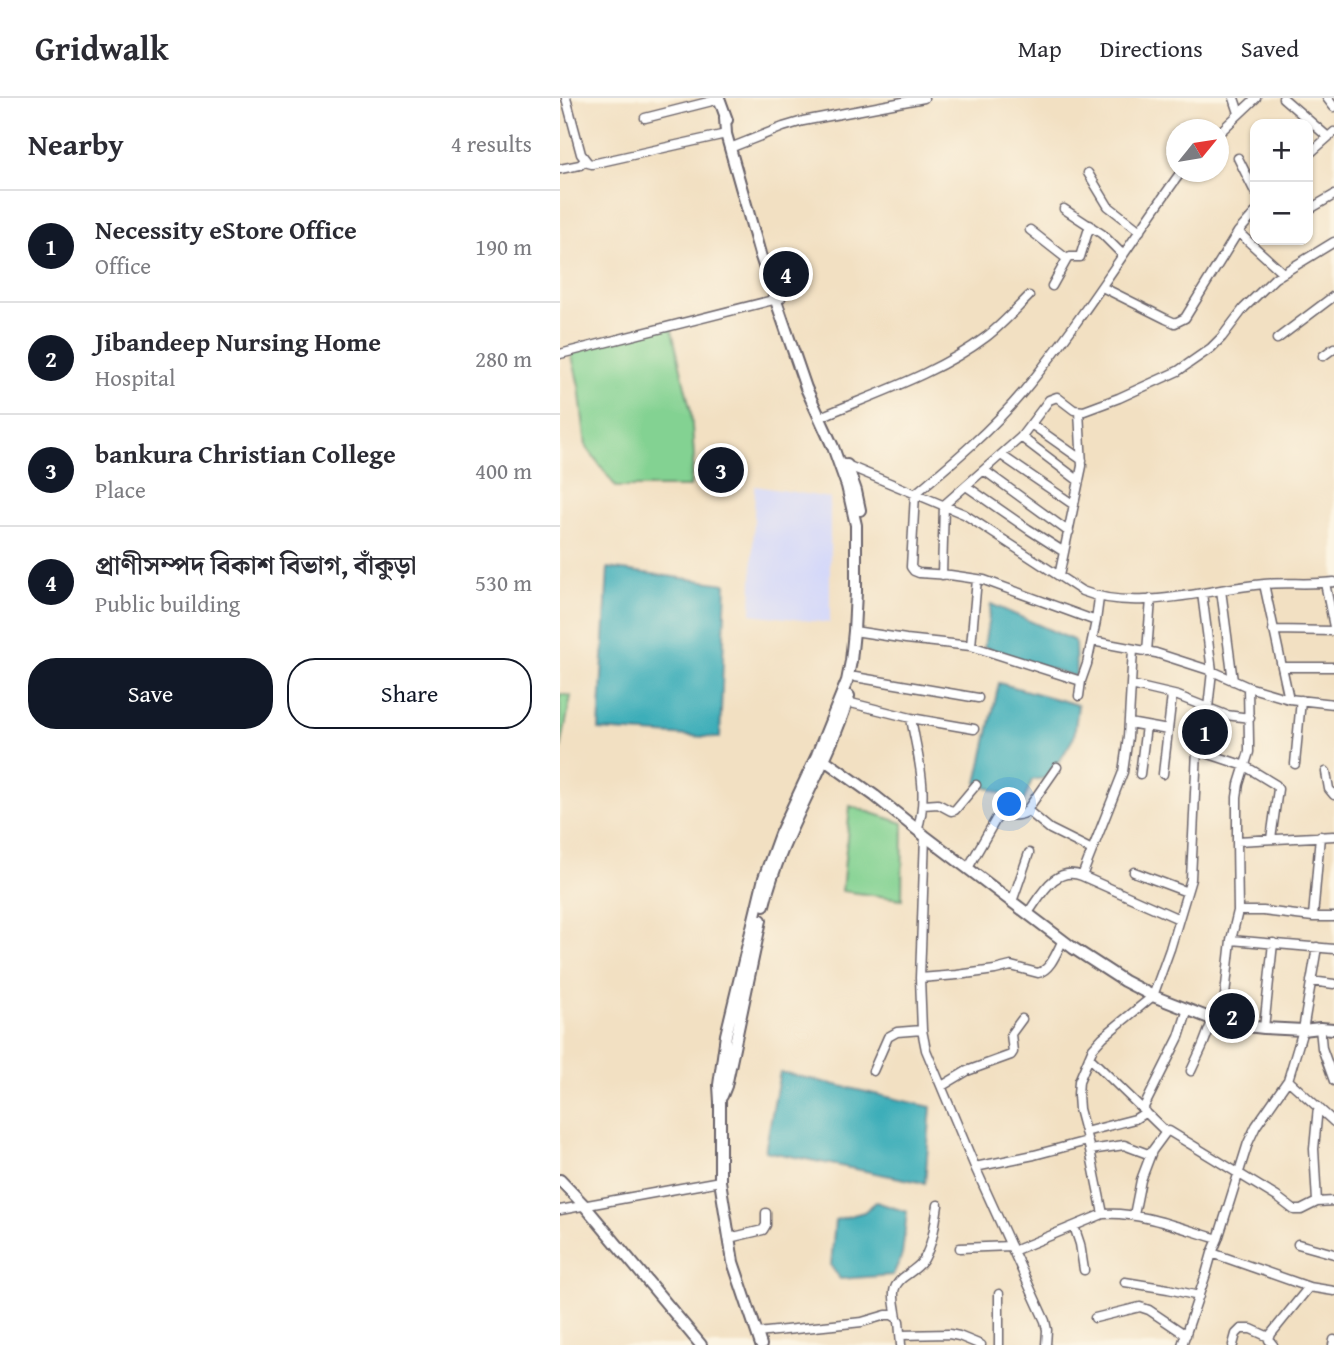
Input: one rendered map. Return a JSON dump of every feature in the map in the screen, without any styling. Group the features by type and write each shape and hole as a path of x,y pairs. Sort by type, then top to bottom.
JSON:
{"street":[{"path":"566,98 581,154 592,164 726,134"},
{"path":"733,147 803,121 923,98"},
{"path":"1234,98 1239,113"},
{"path":"1229,123 1256,98"},
{"path":"1283,98 1331,134 1313,150"},
{"path":"1328,98 1334,107"},
{"path":"645,118 720,99 726,134 733,147"},
{"path":"725,117 729,122 733,147 806,388 856,491 861,516 863,580 855,677 847,702 785,843 765,901 726,1086 720,1102 720,1181 733,1262 761,1345"},
{"path":"1238,158 1250,182"},
{"path":"560,169 580,165 585,160"},
{"path":"1088,173 1108,206 1140,231"},
{"path":"1096,621 977,579 914,571 911,567 915,494 973,445 1022,393 1102,287 1174,182"},
{"path":"1313,207 1334,195"},
{"path":"1064,209 1102,234 1123,256"},
{"path":"1102,287 1175,323 1180,321 1185,318 1238,232 1250,219"},
{"path":"1052,286 1067,259 1080,257 1090,225"},
{"path":"1030,230 1067,259"},
{"path":"1238,232 1283,273"},
{"path":"942,575 944,505 1021,437 1049,400 1054,397 1062,399 1074,410 1084,411 1178,371 1211,348 1244,308 1283,273 1334,242"},
{"path":"825,415 959,355 1007,319 1029,296"},
{"path":"1277,338 1334,296"},
{"path":"560,354 778,299"},
{"path":"778,299 843,464 964,514 1082,591 1099,598 1135,600 1264,584 1329,582 1334,629 1273,630"},
{"path":"1323,356 1334,348"},
{"path":"1059,576 1082,460 1079,411"},
{"path":"1031,424 1082,460"},
{"path":"1021,437 1079,481"},
{"path":"1001,455 1074,505"},
{"path":"985,471 1069,531"},
{"path":"966,486 1064,552"},
{"path":"971,646 977,579"},
{"path":"1264,584 1289,699"},
{"path":"1221,590 1233,681"},
{"path":"1103,1214 1079,1109 1079,1081 1093,1048 1153,996 1187,892 1192,869 1197,750 1208,708 1212,671 1202,593"},
{"path":"1079,696 1099,598"},
{"path":"1147,652 1151,598"},
{"path":"858,631 971,646 1081,681"},
{"path":"821,757 847,681 858,631"},
{"path":"1092,641 1147,652 1212,671 1248,687 1289,699 1334,704"},
{"path":"1082,876 1123,772 1133,649"},
{"path":"1282,667 1334,667"},
{"path":"855,677 978,698"},
{"path":"1131,685 1172,695 1226,715 1250,719"},
{"path":"1191,1071 1218,1021 1238,911 1237,797 1249,752 1248,687"},
{"path":"1163,774 1172,695"},
{"path":"1295,764 1301,700"},
{"path":"847,702 911,718 974,729"},
{"path":"911,718 922,778 920,978 922,1030 926,1050 975,1167 1045,1321 1046,1345"},
{"path":"1129,723 1168,730"},
{"path":"1140,774 1146,726"},
{"path":"1197,750 1245,766 1276,785 1278,789 1271,839"},
{"path":"821,757 1063,940 1124,981 1153,996 1218,1021 1264,1028 1334,1029"},
{"path":"968,869 996,819 999,816 1021,815 1027,810 1057,767"},
{"path":"1326,772 1329,789 1334,795"},
{"path":"923,805 938,804 951,811 955,810 976,785"},
{"path":"1027,810 1050,829 1093,850"},
{"path":"1313,917 1320,836"},
{"path":"1237,841 1334,836"},
{"path":"1012,902 1028,853"},
{"path":"1134,872 1187,892"},
{"path":"1027,913 1050,882 1067,874 1075,874 1179,919"},
{"path":"1238,911 1334,918"},
{"path":"920,978 1011,966 1043,973 1063,940"},
{"path":"1231,940 1334,949"},
{"path":"1264,1028 1273,943"},
{"path":"1182,1345 1237,1174 1256,1126 1287,1080 1303,1030 1317,947"},
{"path":"1311,981 1334,984"},
{"path":"1085,1132 1135,1119 1145,1111 1179,1037 1188,1009"},
{"path":"942,1086 967,1071 1011,1055 1011,1034 1022,1019"},
{"path":"1320,1028 1322,1048 1334,1081"},
{"path":"873,1071 888,1037 897,1032 922,1030"},
{"path":"1088,1057 1166,1132 1169,1131 1198,1147 1294,1210 1301,1210 1318,1202 1334,1201"},
{"path":"1287,1080 1334,1122"},
{"path":"1318,1107 1314,1149 1318,1202"},
{"path":"1134,1215 1141,1180 1152,1151 1166,1132"},
{"path":"975,1167 1088,1145 1124,1145 1144,1154 1152,1151"},
{"path":"560,1180 701,1345"},
{"path":"560,1210 720,1181"},
{"path":"901,1345 894,1285 916,1268 926,1255 939,1205"},
{"path":"729,1238 763,1230 766,1213"},
{"path":"960,1248 1012,1249 1103,1214 1116,1213 1134,1215 1218,1239"},
{"path":"1074,1226 1084,1270"},
{"path":"1298,1244 1334,1254"},
{"path":"1212,1253 1309,1286 1334,1291"},
{"path":"1125,1282 1199,1296"},
{"path":"1233,1345 1236,1334 1241,1329 1251,1329 1271,1341 1309,1286"},
{"path":"999,1294 999,1345"},
{"path":"1095,1318 1140,1307 1149,1310 1186,1335"},
{"path":"757,1333 862,1322 886,1315 897,1318"},
{"path":"901,1335 949,1334 981,1345"},
{"path":"1333,1345 1334,1340"}],"shaded area":[{"path":"755,486 830,498 830,623 751,614"}],"green space":[{"path":"670,322 691,412 694,456 690,487 616,487 586,446 579,386 570,348"},
{"path":"560,694 571,696 560,753"},
{"path":"850,806 903,823 902,899 842,891"}],"water":[{"path":"608,568 726,584 720,738 599,730"},
{"path":"991,604 1075,641 1076,677 984,647"},
{"path":"999,683 1078,705 1074,737 1045,778 1032,780 1023,803 977,783"},
{"path":"780,1072 931,1107 925,1183 765,1151"},
{"path":"876,1202 907,1212 902,1255 893,1275 840,1279 831,1266 835,1220 864,1212"}],"place":[{"name":"প্রাণীসম্পদ বিকাশ বিভাগ, বাঁকুড়া","path":"786,274"},
{"name":"bankura Christian College","path":"721,470"},
{"name":"Necessity eStore Office","path":"1205,732"},
{"name":"Jibandeep Nursing Home","path":"1232,1016"}]}
